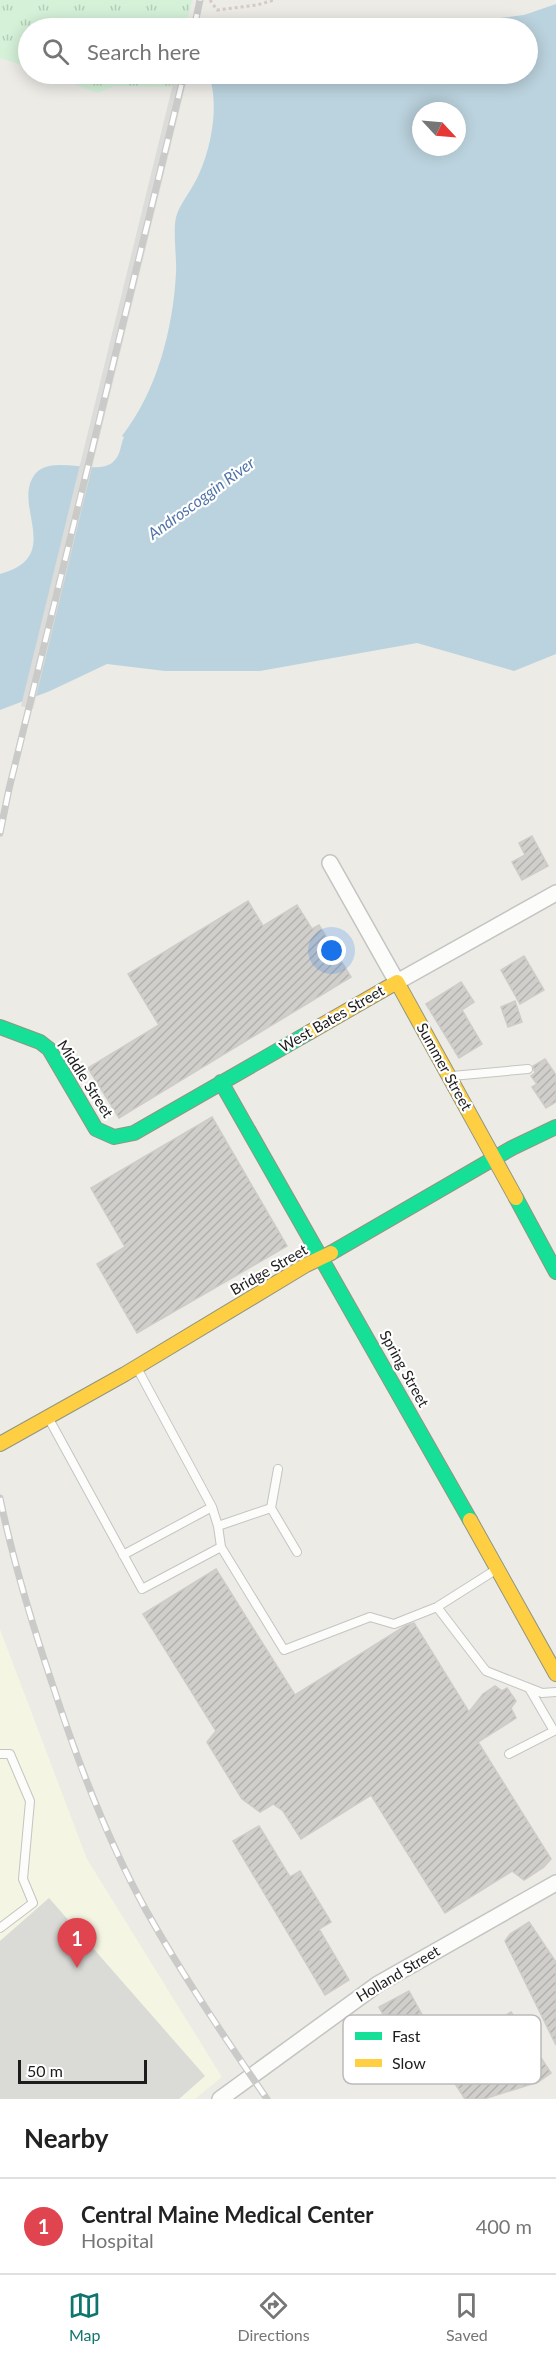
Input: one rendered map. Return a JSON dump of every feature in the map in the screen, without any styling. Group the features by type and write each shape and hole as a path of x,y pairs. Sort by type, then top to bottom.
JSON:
{"street":[{"name":"Summer Street","path":"330,863 450,1076 556,1272"},
{"name":"West Bates Street","path":"108,1137 120,1138 134,1133 556,893"},
{"name":"Middle Street","path":"0,1027 40,1042 49,1049 92,1124 108,1137"},
{"name":"Spring Street","path":"221,1082 556,1674"},
{"name":"Bridge Street","path":"0,1444 136,1367 296,1271 321,1259 493,1159 556,1127"},
{"name":"Holland Street","path":"220,2099 378,1984 556,1883"}],"lane":[{"path":"450,1076 528,1069"},
{"path":"136,1367 212,1506 221,1547 284,1650 370,1617 394,1624 437,1607 498,1568"},
{"path":"48,1417 142,1589 221,1547"},
{"path":"278,1468 271,1508 297,1552"},
{"path":"123,1555 212,1506"},
{"path":"218,1526 271,1508"},
{"path":"437,1607 486,1671 542,1694 556,1692"},
{"path":"509,1754 554,1731 529,1688"},
{"path":"0,1754 10,1754 30,1801 23,1879 33,1903 0,1928"}],"path":[{"path":"210,0 217,10 257,6 274,0"}],"shaded area":[{"path":"0,1629 87,1859 222,2077 195,2099 0,2099"},
{"path":"49,1898 205,2076 179,2099 0,2099 0,1941"}],"green space":[{"path":"0,0 192,0 188,18 18,18 18,64 0,58"},
{"path":"73,84 173,84 172,87 114,86 98,93"}],"water":[{"name":"Androscoggin River","path":"556,4 556,654 514,671 417,643 260,671 165,671 107,664 50,691 0,710 0,574 19,567 29,557 33,545 29,504 32,479 48,466 95,467 113,462 119,453 124,437 122,436 145,399 161,359 171,316 176,266 176,220 179,209 199,174 210,140 214,104 211,84 538,84 538,18 499,18 524,15"}],"pier":[{"path":"173,84 186,84 33,709 21,706"}],"building":[{"path":"532,836 548,866 522,880 512,862 525,855 519,843"},
{"path":"248,901 263,926 297,905 312,929 319,925 351,977 119,1118 88,1068 159,1025 128,974"},
{"path":"524,956 544,990 520,1004 501,970"},
{"path":"461,982 474,1002 462,1010 482,1044 459,1058 426,1004"},
{"path":"515,1001 522,1022 508,1027 501,1007"},
{"path":"545,1059 556,1075 556,1102 546,1108 532,1087 537,1084 531,1076 535,1073 533,1066"},
{"path":"212,1117 287,1246 137,1333 97,1264 125,1247 91,1188"},
{"path":"216,1569 295,1695 405,1626 414,1623 469,1712 483,1694 495,1686 502,1691 507,1688 516,1701 511,1708 516,1718 478,1742 551,1859 544,1867 524,1880 512,1871 445,1913 371,1795 301,1839 283,1811 273,1804 260,1812 242,1799 207,1742 216,1731 143,1614"},
{"path":"259,1826 290,1877 300,1871 331,1922 319,1929 349,1980 325,1995 233,1841"},
{"path":"529,1922 556,1962 556,2045 505,1941 510,1934"},
{"path":"409,1991 422,2015 383,2015 379,2007"},
{"path":"541,2058 551,2073 541,2080"},
{"path":"455,2084 532,2084 484,2099 465,2099"}],"railway":[{"path":"196,18 200,0"},
{"path":"0,833 182,84"},
{"path":"0,1498 17,1569 38,1639 73,1744 106,1829 161,1936 205,2007 267,2099"}],"traffic: fast":[{"path":"0,1027 40,1042 49,1049 96,1129 114,1137 134,1133 310,1032"},
{"path":"221,1082 470,1520"},
{"path":"331,1253 512,1148 556,1127"},
{"path":"516,1198 556,1272"}],"traffic: slow":[{"path":"310,1032 397,982 516,1198"},
{"path":"0,1444 125,1374 306,1265 331,1253"},
{"path":"470,1520 556,1674"}],"place":[{"name":"Central Maine Medical Center","path":"77,1968"}]}
